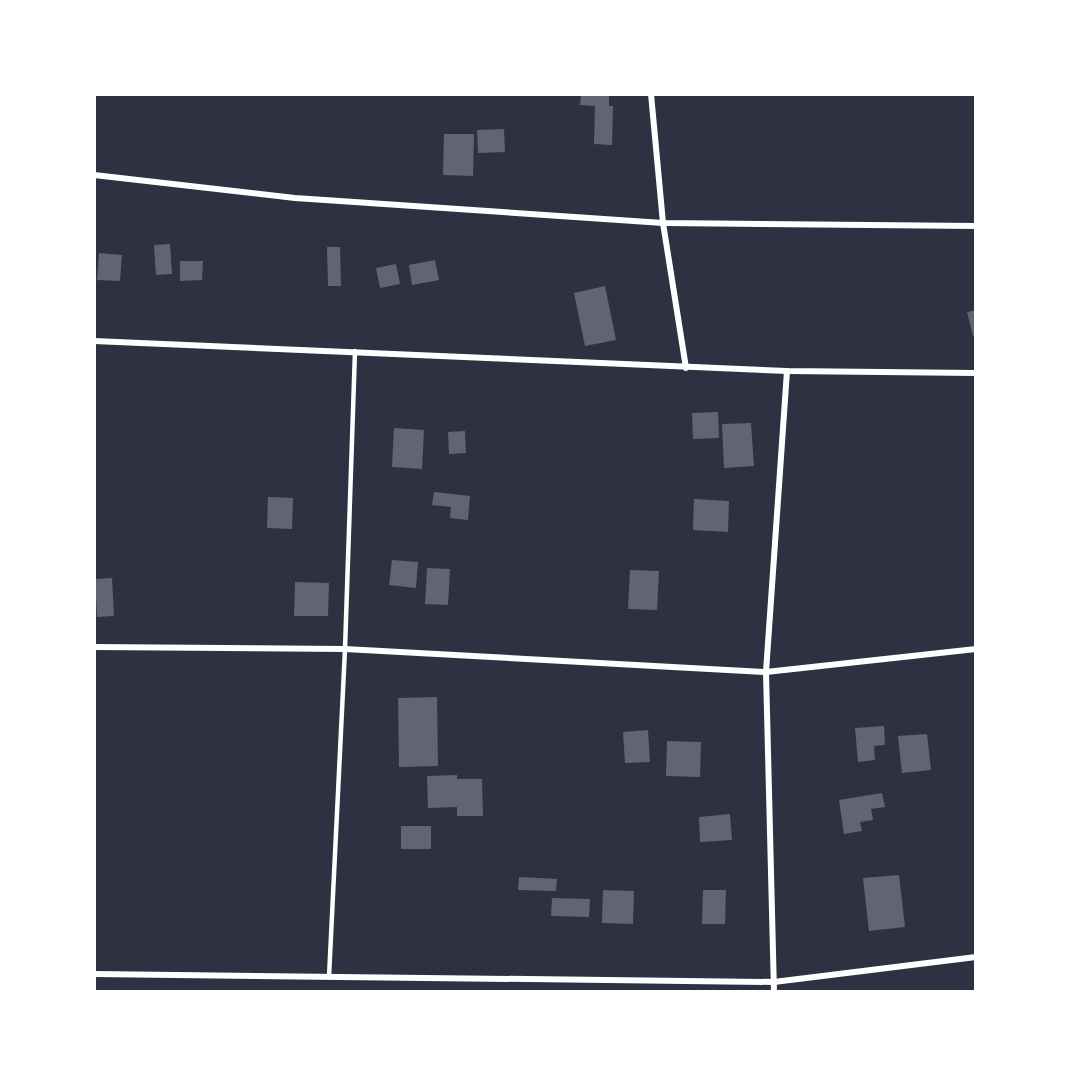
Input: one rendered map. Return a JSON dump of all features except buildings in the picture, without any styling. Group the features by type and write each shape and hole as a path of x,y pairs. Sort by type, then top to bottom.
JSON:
{"street":[{"path":"651,94 663,223 686,368"},
{"path":"94,175 295,198 663,223 975,226"},
{"path":"94,341 355,351 686,368 975,373"},
{"path":"774,992 766,672 787,371"},
{"path":"94,647 345,649 766,672 975,650"},
{"path":"94,974 774,982 975,957"}],"lane":[{"path":"329,977 345,649 355,351"}]}
